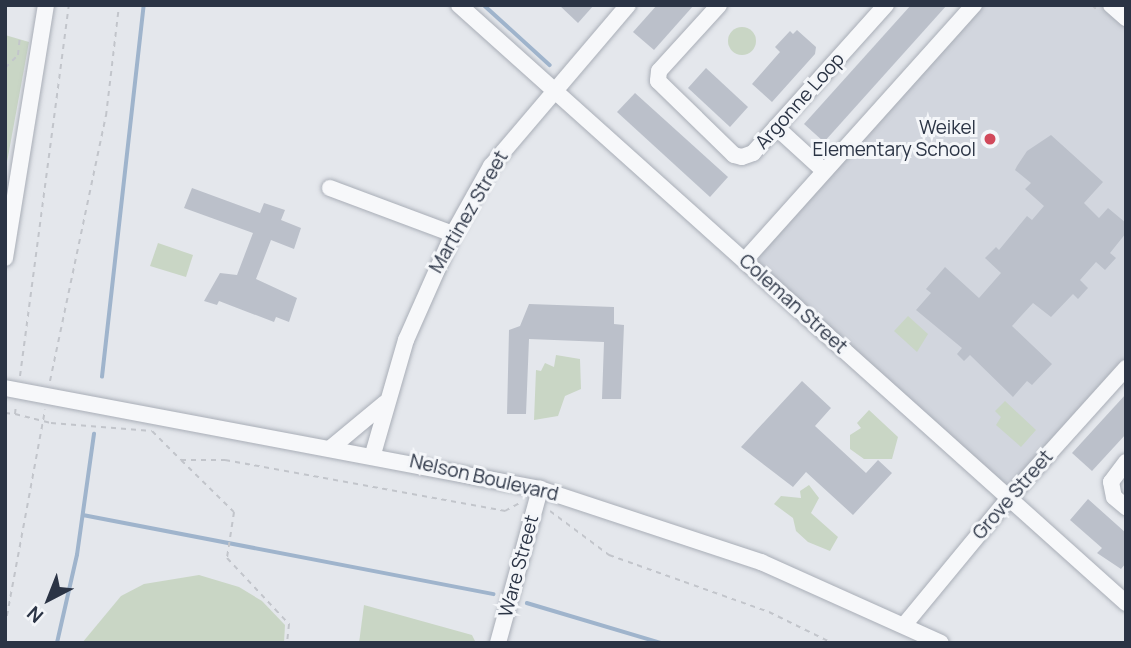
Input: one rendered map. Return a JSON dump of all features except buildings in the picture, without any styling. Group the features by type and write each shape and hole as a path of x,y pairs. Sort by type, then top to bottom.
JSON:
{"street":[{"name":"Coleman Street","path":"459,5 1126,603"},
{"name":"Martinez Street","path":"373,454 386,401 413,319 453,234 491,166 553,89 628,5"},
{"name":"Argonne Loop","path":"719,5 659,71 659,86 738,157 750,155 886,5"},
{"path":"745,260 974,5"},
{"path":"1111,5 1126,18"},
{"path":"5,258 44,6"},
{"path":"776,127 824,171"},
{"path":"330,188 453,234"},
{"name":"Grove Street","path":"905,624 1009,498 1126,368"},
{"name":"Nelson Boulevard","path":"12,389 373,454 540,489 727,549 905,624 942,643"},
{"path":"332,447 386,401"},
{"path":"1126,462 1111,482 1114,497 1126,507"},
{"name":"Ware Street","path":"498,643 540,489"}],"path":[{"path":"15,414 12,389 69,5"},
{"path":"5,626 48,395 106,116 119,5"},
{"path":"5,68 18,55 20,36"},
{"path":"5,413 43,421 152,431 234,512 227,558 289,624 287,643"},
{"path":"181,460 225,460 505,511 519,502 536,506 578,529 609,555 769,612 832,643"}],"shaded area":[{"name":"Weikel Elementary School","path":"974,5 1111,5 1126,18 1126,368 1009,498 745,260"}],"green space":[{"path":"742,27 752,31 756,41 752,51 742,55 732,51 728,41 732,31"},
{"path":"5,35 29,42 5,173"},
{"path":"158,243 193,255 186,277 150,266"},
{"path":"908,316 928,334 917,352 894,331"},
{"path":"556,355 580,359 581,389 565,396 558,416 534,420 536,370 541,371 545,363 554,367"},
{"path":"1005,401 1036,430 1021,447 996,425 1001,417 995,411"},
{"path":"869,410 898,437 892,459 864,459 850,449 850,435 861,428 857,423"},
{"path":"809,485 819,498 811,513 838,537 830,551 808,542 796,531 793,518 774,504 781,496 801,498 800,491"},
{"path":"199,575 239,587 262,601 285,625 284,643 82,643 121,596 144,584"},
{"path":"364,605 472,635 476,643 359,643"}],"waterway":[{"path":"102,377 144,5"},
{"path":"484,5 550,65"},
{"path":"57,643 77,555 94,434"},
{"path":"83,515 493,594"},
{"path":"527,603 661,643"}],"place":[{"name":"Weikel Elementary School","path":"990,139"}]}
